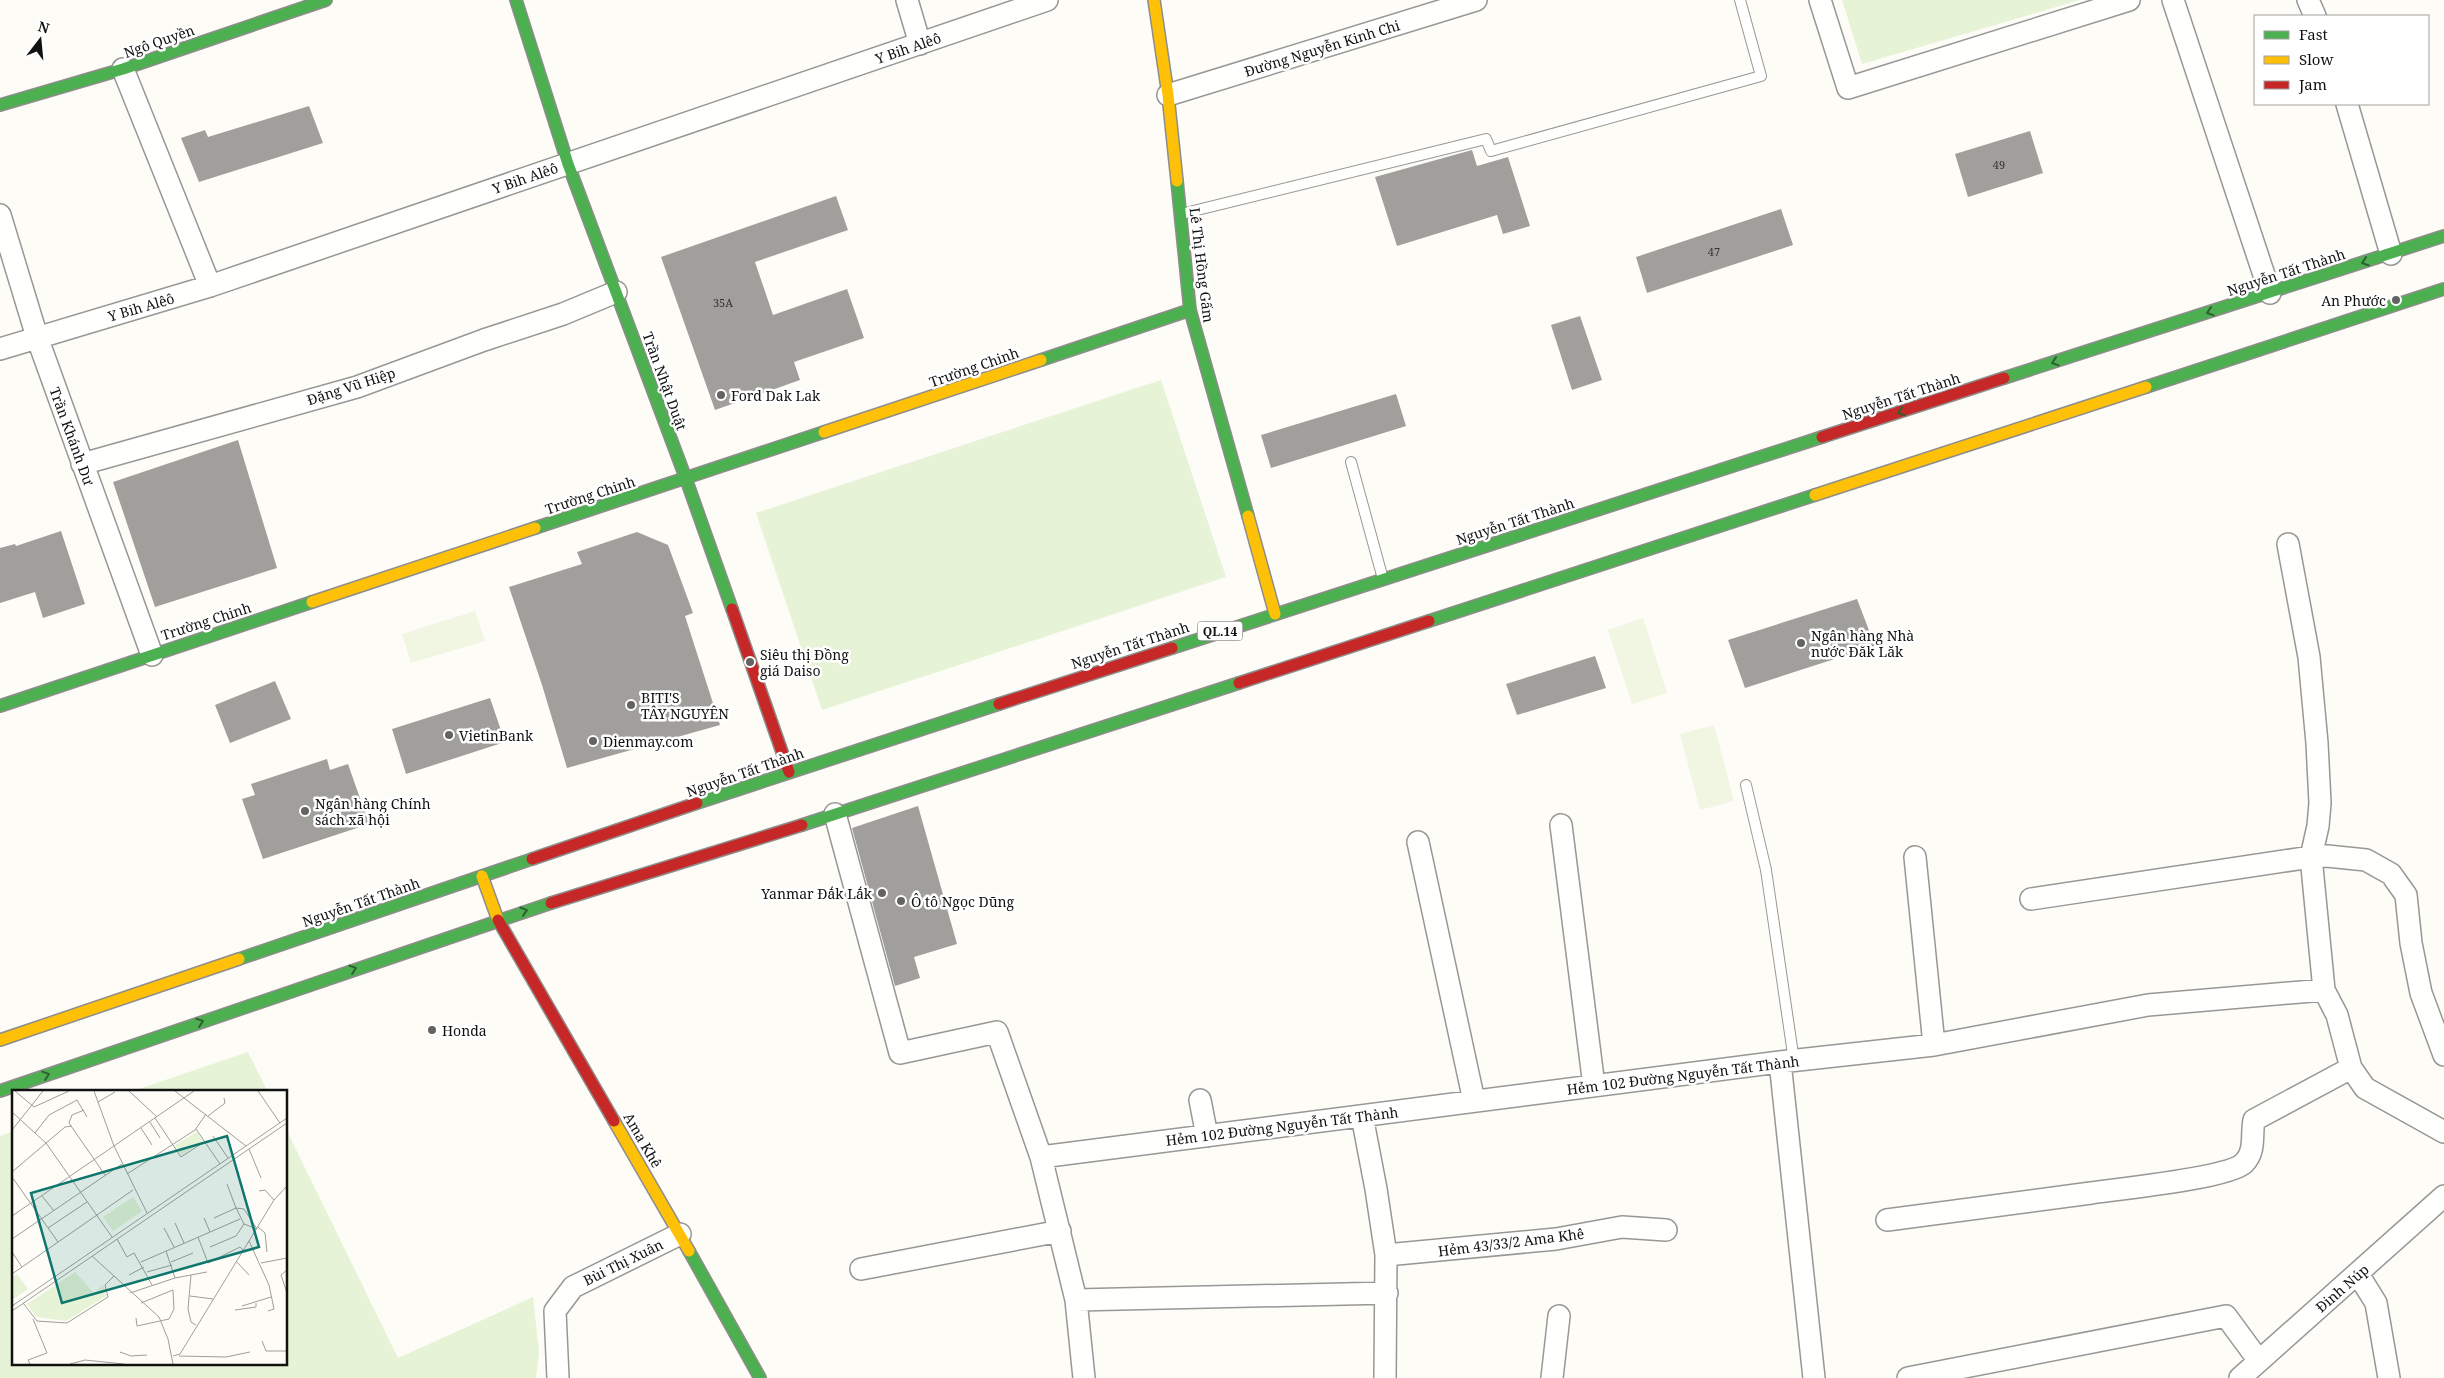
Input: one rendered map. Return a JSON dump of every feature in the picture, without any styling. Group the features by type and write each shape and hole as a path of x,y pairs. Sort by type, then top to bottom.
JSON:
{"main road":[{"name":"Ngô Quyền","path":"0,105 123,69 326,0"},
{"name":"Trần Nhật Duật","path":"516,0 568,164 686,479 789,772"},
{"name":"Lê Thị Hồng Gấm","path":"1154,0 1168,95 1190,310 1274,614"},
{"name":"Nguyễn Tất Thành","path":"0,1040 789,772 2444,236"},
{"path":"0,1091 498,920 835,814 2444,289"},
{"name":"Trường Chinh","path":"0,706 1190,310"},
{"name":"Ama Khê","path":"482,876 498,920 680,1234 760,1378"}],"street":[{"path":"906,0 920,44"},
{"name":"Y Bih Alêô","path":"0,349 210,286 1047,0"},
{"name":"Đường Nguyễn Kinh Chi","path":"1168,95 1476,0"},
{"path":"1820,0 1848,88 2129,0"},
{"path":"2173,0 2270,293"},
{"path":"2308,0 2315,15"},
{"path":"123,69 210,286"},
{"path":"2347,105 2391,254"},
{"name":"Trần Khánh Dư","path":"0,215 37,337 152,655"},
{"name":"Đặng Vũ Hiệp","path":"82,464 357,387 484,340 563,314 616,292"},
{"path":"2288,544 2309,657 2318,743 2320,803 2318,826 2311,857 2324,990 2337,1015 2351,1068 2365,1088 2444,1132"},
{"path":"835,814 900,1053 997,1032 1042,1157 1076,1300 1084,1378"},
{"path":"1560,825 1594,1086"},
{"path":"1418,842 1474,1101"},
{"path":"2031,899 2311,857 2327,856 2366,860 2391,874 2406,895 2411,943 2421,993 2444,1055"},
{"path":"1915,857 1934,1045"},
{"name":"Hẻm 102 Đường Nguyễn Tất Thành","path":"1042,1157 1474,1101 1934,1045 2148,1005 2324,990"},
{"path":"1787,1062 1814,1378"},
{"path":"1887,1220 2159,1184 2224,1172 2243,1164 2249,1154 2254,1142 2252,1132 2254,1120 2351,1068"},
{"path":"1200,1100 1207,1136"},
{"path":"1362,1116 1386,1255 1385,1378"},
{"name":"Đinh Núp","path":"2240,1378 2444,1196"},
{"name":"Hẻm 43/33/2 Ama Khê","path":"1386,1255 1556,1239 1622,1227 1666,1230"},
{"path":"861,1269 1060,1231"},
{"name":"Bùi Thị Xuân","path":"558,1378 555,1311 573,1287 680,1234"},
{"path":"2358,1274 2376,1303 2389,1378"},
{"path":"1076,1300 1387,1293"},
{"path":"1552,1378 1559,1316"},
{"path":"1908,1378 2226,1316 2259,1361"}],"lane":[{"path":"1180,214 1486,139 1491,151 1761,76 1740,0"},
{"path":"1351,462 1383,579"},
{"path":"1746,785 1766,870 1787,1062"}],"green space":[{"path":"1842,0 2080,0 1862,64"},
{"path":"1161,380 1226,577 822,710 756,513"},
{"path":"475,611 485,641 411,663 402,634"},
{"path":"1643,618 1667,693 1632,704 1608,630"},
{"path":"1714,725 1734,801 1700,810 1680,734"},
{"path":"248,1052 267,1090 136,1090"},
{"path":"12,1132 12,1366 288,1366 288,1133 398,1358 533,1297 539,1352 536,1378 0,1378 0,1136"}],"building":[{"path":"309,106 323,143 199,182 181,138 205,130 208,137"},
{"path":"2030,131 2043,173 1968,197 1955,154"},
{"path":"1472,150 1477,166 1508,157 1530,226 1503,234 1497,215 1397,246 1375,177"},
{"path":"836,196 848,230 755,262 773,315 847,289 864,338 794,362 800,380 715,410 661,257"},
{"path":"1781,209 1793,245 1647,293 1636,257"},
{"path":"1580,316 1602,380 1572,390 1551,325"},
{"path":"1396,394 1406,426 1271,468 1261,435"},
{"path":"238,440 277,568 155,607 113,482"},
{"path":"61,531 85,604 43,618 35,592 0,603 0,548 15,544 16,546"},
{"path":"637,532 668,545 693,613 685,616 720,725 567,768 542,685 509,587 582,564 577,552"},
{"name":"Ngân hàng Nhà nước Đăk Lăk","path":"1857,599 1875,646 1745,688 1728,640"},
{"path":"1595,656 1606,688 1517,715 1506,684"},
{"path":"275,681 291,719 230,743 215,705"},
{"name":"VietinBank","path":"490,698 505,742 406,774 392,729"},
{"name":"Ngân hàng Chính sách xã hội","path":"327,759 330,770 348,764 369,824 263,859 242,799 255,795 251,784"},
{"name":"Ô tô Ngọc Dũng","path":"918,806 957,944 914,957 920,978 895,986 852,828"}],"traffic: fast":[{"path":"0,105 123,69 326,0"},
{"path":"516,0 568,164 686,479 732,609"},
{"path":"1177,181 1190,310 1248,516"},
{"path":"2004,378 2444,236"},
{"path":"2146,387 2444,289"},
{"path":"1041,360 1190,310"},
{"path":"535,528 824,432"},
{"path":"1172,648 1822,437"},
{"path":"1429,621 1815,495"},
{"path":"0,706 312,602"},
{"path":"802,825 1239,683"},
{"path":"697,803 999,704"},
{"path":"239,959 532,859"},
{"path":"0,1091 551,903"},
{"path":"689,1251 760,1378"}],"traffic: slow":[{"path":"1154,0 1168,95 1177,181"},
{"path":"824,432 1041,360"},
{"path":"1815,495 2146,387"},
{"path":"1248,516 1275,614"},
{"path":"312,602 535,528"},
{"path":"482,876 498,920"},
{"path":"0,1040 239,959"},
{"path":"614,1121 689,1251"}],"traffic: jam":[{"path":"1822,437 2004,378"},
{"path":"732,609 789,772"},
{"path":"1239,683 1429,621"},
{"path":"999,704 1172,648"},
{"path":"532,859 697,803"},
{"path":"551,903 802,825"},
{"path":"498,920 614,1121"}],"place":[{"name":"An Phước","path":"2396,300"},
{"name":"Ford Dak Lak","path":"721,395"},
{"name":"Ngân hàng Nhà nước Đăk Lăk","path":"1801,643"},
{"name":"Siêu thị Đồng giá Daiso","path":"750,662"},
{"name":"BITI'S TÂY NGUYÊN","path":"631,705"},
{"name":"VietinBank","path":"449,735"},
{"name":"Dienmay.com","path":"593,741"},
{"name":"Ngân hàng Chính sách xã hội","path":"305,811"},
{"name":"Yanmar Đắk Lắk","path":"882,893"},
{"name":"Ô tô Ngọc Dũng","path":"901,901"},
{"name":"Honda","path":"432,1030"}]}
